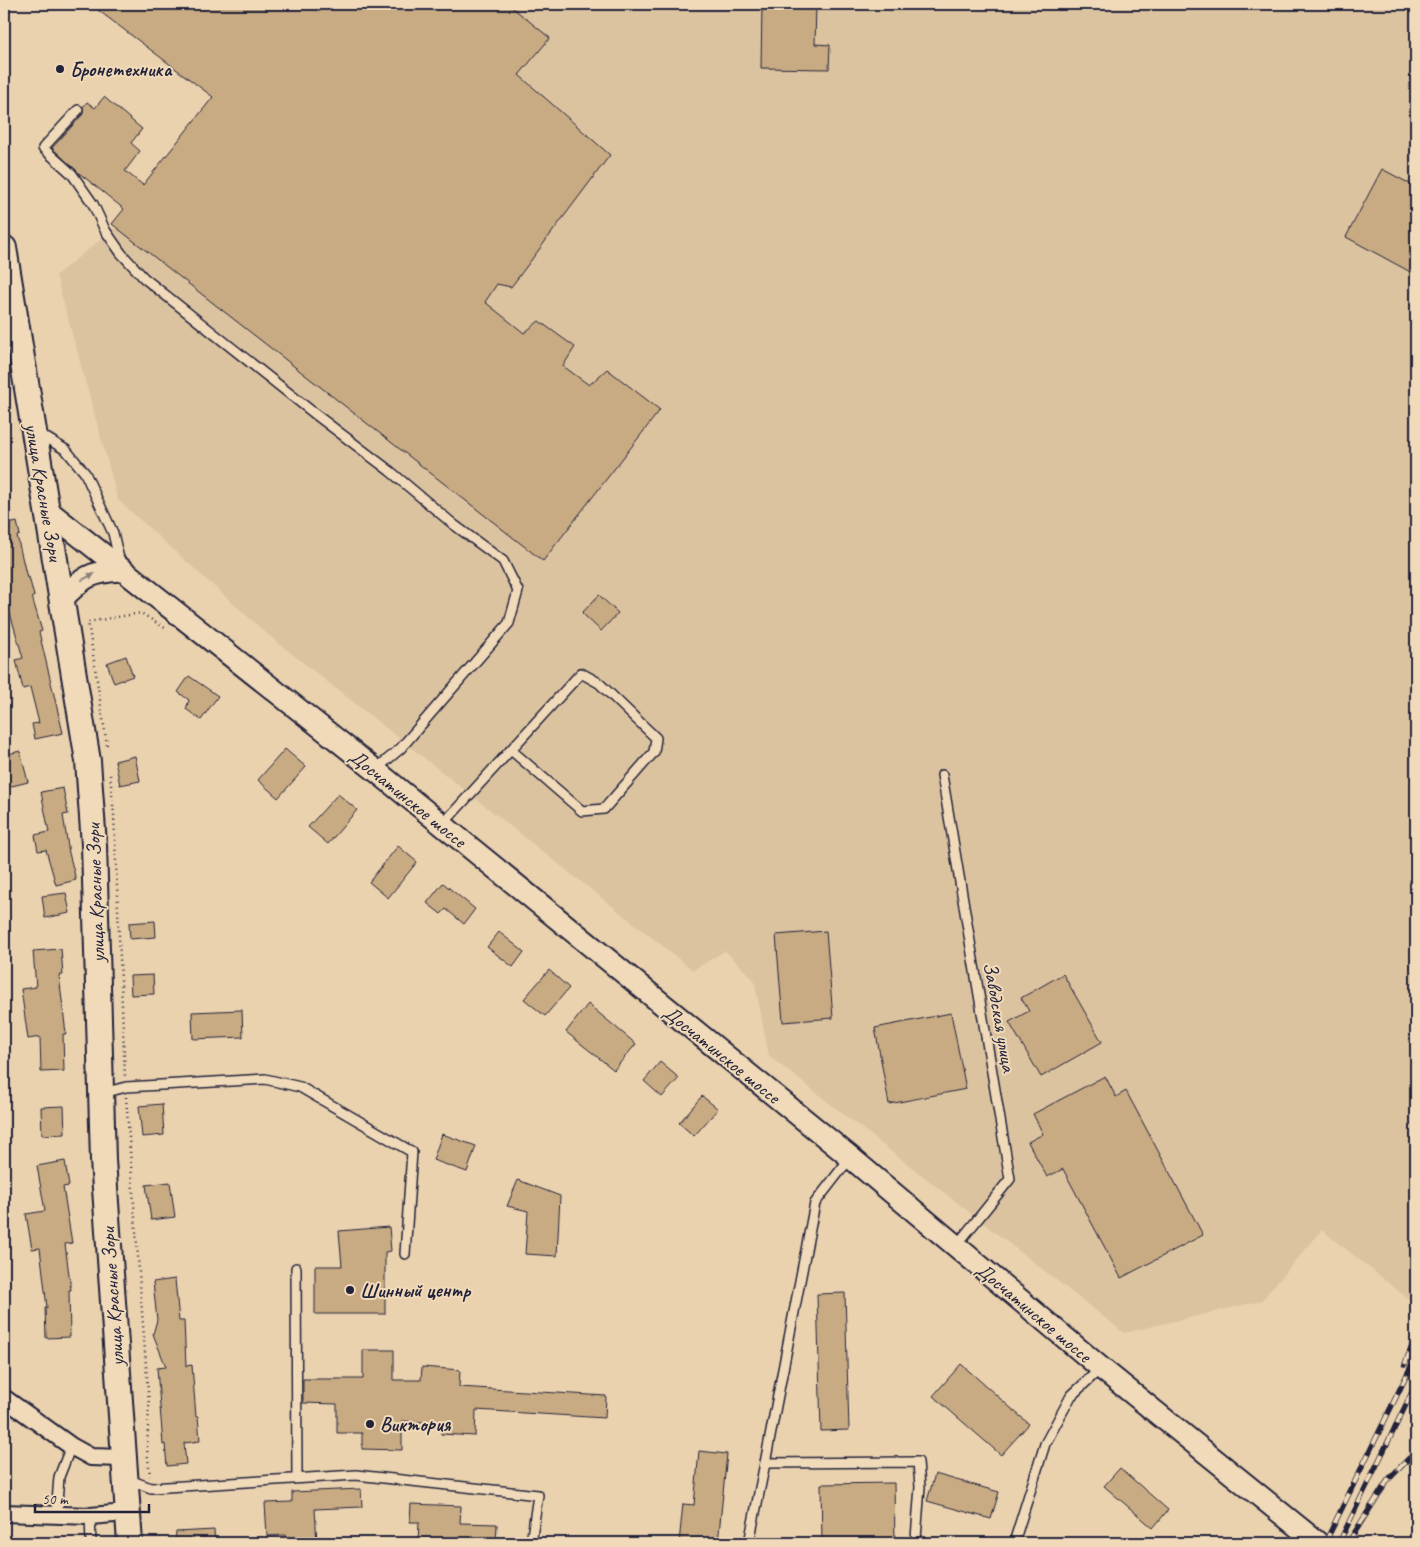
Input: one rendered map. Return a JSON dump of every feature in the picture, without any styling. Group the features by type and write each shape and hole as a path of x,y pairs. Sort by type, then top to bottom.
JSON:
{"main road":[{"name":"улица Красные Зори","path":"4,248 11,339 33,431 47,510 88,761 92,800 103,1160 123,1468 130,1543"}],"street":[{"name":"Досчатинское шоссе","path":"47,510 375,770 850,1157 1101,1368 1318,1543"},
{"path":"62,599 81,580 91,575 103,571 122,570"},
{"path":"4,1398 70,1446 92,1457 123,1468"},
{"path":"4,1514 90,1516 127,1512"}],"lane":[{"path":"78,110 43,148 72,174 93,204 105,230 121,253 144,278 390,471 453,524 503,561 518,591 509,623 400,749 375,770"},
{"path":"33,431 66,450 85,473 113,533 122,570"},
{"path":"442,825 581,673 599,683 656,738 654,752 604,810 582,811 511,750"},
{"name":"Заводская улица","path":"942,775 1010,1179 956,1247"},
{"path":"100,1093 126,1087 265,1079 300,1087 412,1152 405,1254"},
{"path":"749,1543 816,1203 850,1157"},
{"path":"296,1268 297,1478"},
{"path":"1016,1536 1045,1444 1071,1396 1101,1368"},
{"path":"56,1514 59,1477 70,1446"},
{"path":"765,1463 918,1462 920,1487 916,1538 918,1543"},
{"path":"123,1468 151,1488 356,1475 538,1495 531,1543"},
{"path":"90,1516 91,1543"}],"path":[{"path":"107,747 88,622 141,613 160,626"},
{"path":"109,766 114,814 126,1087 148,1395 147,1449 151,1488"}],"shaded area":[{"path":"116,4 1416,4 1416,1305 1322,1230 1261,1301 1124,1333 769,1056 754,980 725,951 693,970 268,635 118,500 56,275 128,218 227,90"}],"building":[{"path":"90,4 508,4 550,38 519,75 610,155 511,287 497,284 485,302 524,333 539,321 575,347 563,366 589,385 607,369 660,410 543,561 112,224 124,209 79,173 52,148 83,114 83,107 87,102 95,108 104,97 142,129 131,143 140,151 125,171 143,185 213,97"},
{"path":"762,4 816,4 815,44 830,45 829,69 761,68"},
{"path":"1382,169 1416,187 1416,275 1346,237"},
{"path":"17,522 20,535 17,536 27,578 29,577 34,596 32,597 42,631 39,632 63,733 35,739 32,724 39,723 30,687 23,689 16,660 23,658 7,603 4,604 4,525"},
{"path":"599,595 618,613 601,631 582,613"},
{"path":"126,656 133,676 114,683 107,663"},
{"path":"189,676 218,696 201,720 186,709 189,700 178,692"},
{"path":"285,749 306,767 278,798 258,780"},
{"path":"20,751 28,782 4,788 4,755"},
{"path":"135,756 140,781 120,785 115,761"},
{"path":"63,788 68,814 63,815 69,853 76,880 56,885 46,850 38,851 35,835 49,832 41,792"},
{"path":"338,794 357,810 328,844 308,827"},
{"path":"398,846 417,862 388,898 369,882"},
{"path":"443,883 475,909 464,924 446,909 441,914 427,903"},
{"path":"66,893 70,913 45,918 42,896"},
{"path":"155,921 156,937 130,939 129,923"},
{"path":"826,931 833,1018 783,1022 776,935"},
{"path":"499,932 524,952 513,967 487,947"},
{"path":"61,949 63,975 59,975 66,1034 63,1034 64,1071 41,1072 40,1037 28,1039 21,989 36,987 33,951"},
{"path":"549,970 569,988 545,1016 524,999"},
{"path":"1063,974 1102,1042 1041,1077 1009,1022 1029,1011 1021,998"},
{"path":"153,975 154,994 131,995 130,976"},
{"path":"588,1004 636,1044 614,1070 566,1032"},
{"path":"242,1010 243,1037 193,1039 192,1012"},
{"path":"951,1013 966,1089 889,1104 875,1028"},
{"path":"660,1062 679,1078 662,1097 644,1081"},
{"path":"1105,1076 1116,1097 1126,1091 1203,1235 1121,1278 1063,1169 1047,1177 1028,1142 1043,1134 1033,1114"},
{"path":"702,1096 718,1109 694,1136 679,1123"},
{"path":"162,1104 164,1135 142,1137 139,1106"},
{"path":"64,1106 65,1134 42,1135 41,1107"},
{"path":"442,1134 476,1146 467,1172 433,1160"},
{"path":"65,1161 69,1186 63,1187 72,1243 65,1244 71,1290 69,1290 70,1337 46,1338 45,1308 47,1308 40,1248 32,1249 26,1214 45,1211 37,1166"},
{"path":"518,1180 560,1196 557,1256 525,1254 528,1211 507,1206"},
{"path":"170,1182 175,1217 151,1220 146,1185"},
{"name":"Шинный центр","path":"389,1227 391,1251 385,1252 385,1314 315,1314 315,1266 342,1266 339,1231"},
{"path":"175,1279 179,1321 184,1321 186,1366 192,1365 200,1441 184,1443 186,1464 167,1466 165,1444 163,1445 157,1368 166,1367 153,1334 157,1320 153,1282"},
{"path":"845,1293 849,1430 821,1431 817,1294"},
{"path":"363,1350 394,1350 394,1380 421,1380 422,1367 460,1370 459,1387 606,1396 605,1418 476,1410 475,1436 441,1434 442,1423 402,1421 402,1450 362,1449 362,1433 337,1433 337,1404 303,1403 303,1379 363,1379"},
{"path":"961,1364 1029,1424 1001,1455 933,1396"},
{"path":"699,1451 727,1454 718,1543 679,1543 683,1504 694,1505"},
{"path":"1120,1468 1168,1510 1153,1528 1104,1486"},
{"path":"935,1474 999,1492 991,1519 927,1501"},
{"path":"894,1483 895,1543 822,1543 821,1484"},
{"path":"361,1489 362,1507 315,1509 317,1543 286,1543 286,1535 267,1536 265,1503 292,1502 292,1492"},
{"path":"411,1504 461,1506 460,1523 497,1524 496,1543 418,1543 419,1522 410,1522"},
{"path":"214,1530 215,1543 175,1543 176,1532"}],"railway":[{"path":"1405,1364 1416,1336"},
{"path":"1325,1543 1416,1356"},
{"path":"1339,1543 1416,1384"},
{"path":"1348,1543 1388,1480 1416,1451"}],"place":[{"name":"Бронетехника","path":"60,69"},
{"name":"Шинный центр","path":"350,1290"},
{"name":"Виктория","path":"370,1424"}]}
